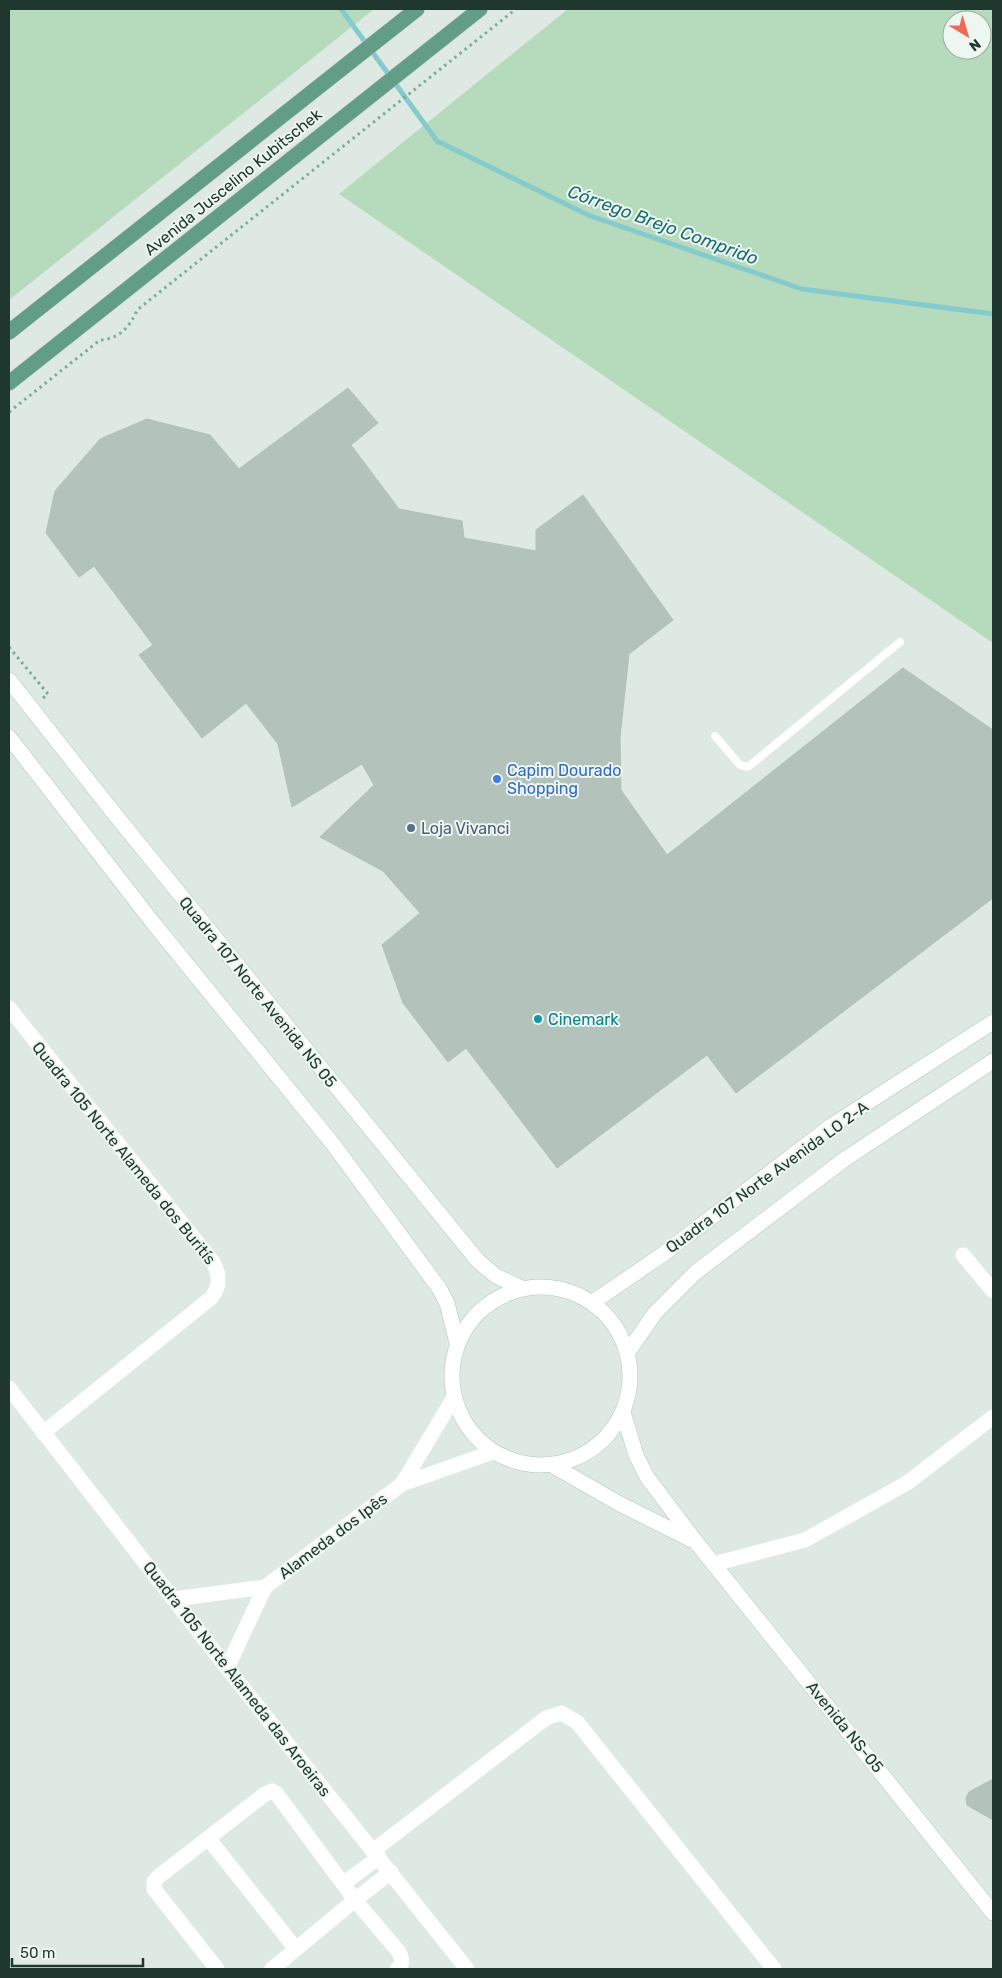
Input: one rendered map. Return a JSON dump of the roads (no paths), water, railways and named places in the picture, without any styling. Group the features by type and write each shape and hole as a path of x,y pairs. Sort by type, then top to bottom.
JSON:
{"main road":[{"name":"Avenida Juscelino Kubitschek","path":"9,383 480,9"},
{"name":"Avenida Juscelino Kubitschek","path":"9,332 413,11"}],"street":[{"name":"Quadra 107 Norte Avenida NS 05","path":"9,680 119,819 478,1262 496,1276 522,1288"},
{"path":"9,737 154,924 333,1144 439,1288 447,1303 457,1343"},
{"name":"Quadra 105 Norte Alameda dos Buritís","path":"9,1008 207,1254 219,1272 218,1288 211,1298 43,1433"},
{"name":"Quadra 107 Norte Avenida LO 2-A","path":"593,1302 662,1255 830,1126 993,1022"},
{"name":"Quadra 107 Norte Avenida LO 2-A","path":"628,1352 655,1313 696,1272 845,1159 993,1061"},
{"path":"963,1256 993,1291"},
{"path":"547,1286 571,1291 593,1302 615,1324 628,1352 631,1382 623,1412 606,1438 581,1456 552,1465 521,1464 493,1452 475,1438 462,1420 453,1399 450,1370 457,1343 483,1307 522,1288 547,1286"},
{"name":"Quadra 105 Norte Alameda das Aroeiras","path":"9,1388 227,1668 391,1872 466,1969"},
{"name":"Alameda dos Ipês","path":"402,1484 453,1399"},
{"path":"623,1412 636,1455 646,1477 696,1542"},
{"path":"714,1564 805,1540 907,1483 993,1417"},
{"name":"Alameda dos Ipês","path":"227,1668 265,1588 402,1484 493,1452"},
{"path":"552,1465 618,1503 696,1542"},
{"name":"Avenida NS-05","path":"696,1542 993,1913"},
{"name":"Alameda dos Ipês","path":"174,1599 265,1588"},
{"path":"343,1884 376,1854 546,1718 561,1714 577,1722 774,1969"},
{"path":"217,1969 154,1889 154,1882 265,1794 272,1791 276,1793 355,1900 399,1952 402,1960 401,1966 398,1969"},
{"path":"208,1838 296,1949"},
{"path":"272,1969 391,1872"}],"lane":[{"path":"715,736 740,765 748,767 900,642"}],"waterway":[{"name":"Córrego Brejo Comprido","path":"341,9 437,141 588,215 802,289 993,314"}],"place":[{"name":"Capim Dourado Shopping","path":"497,779"},
{"name":"Loja Vivanci","path":"411,828"},
{"name":"Cinemark","path":"538,1019"}]}
